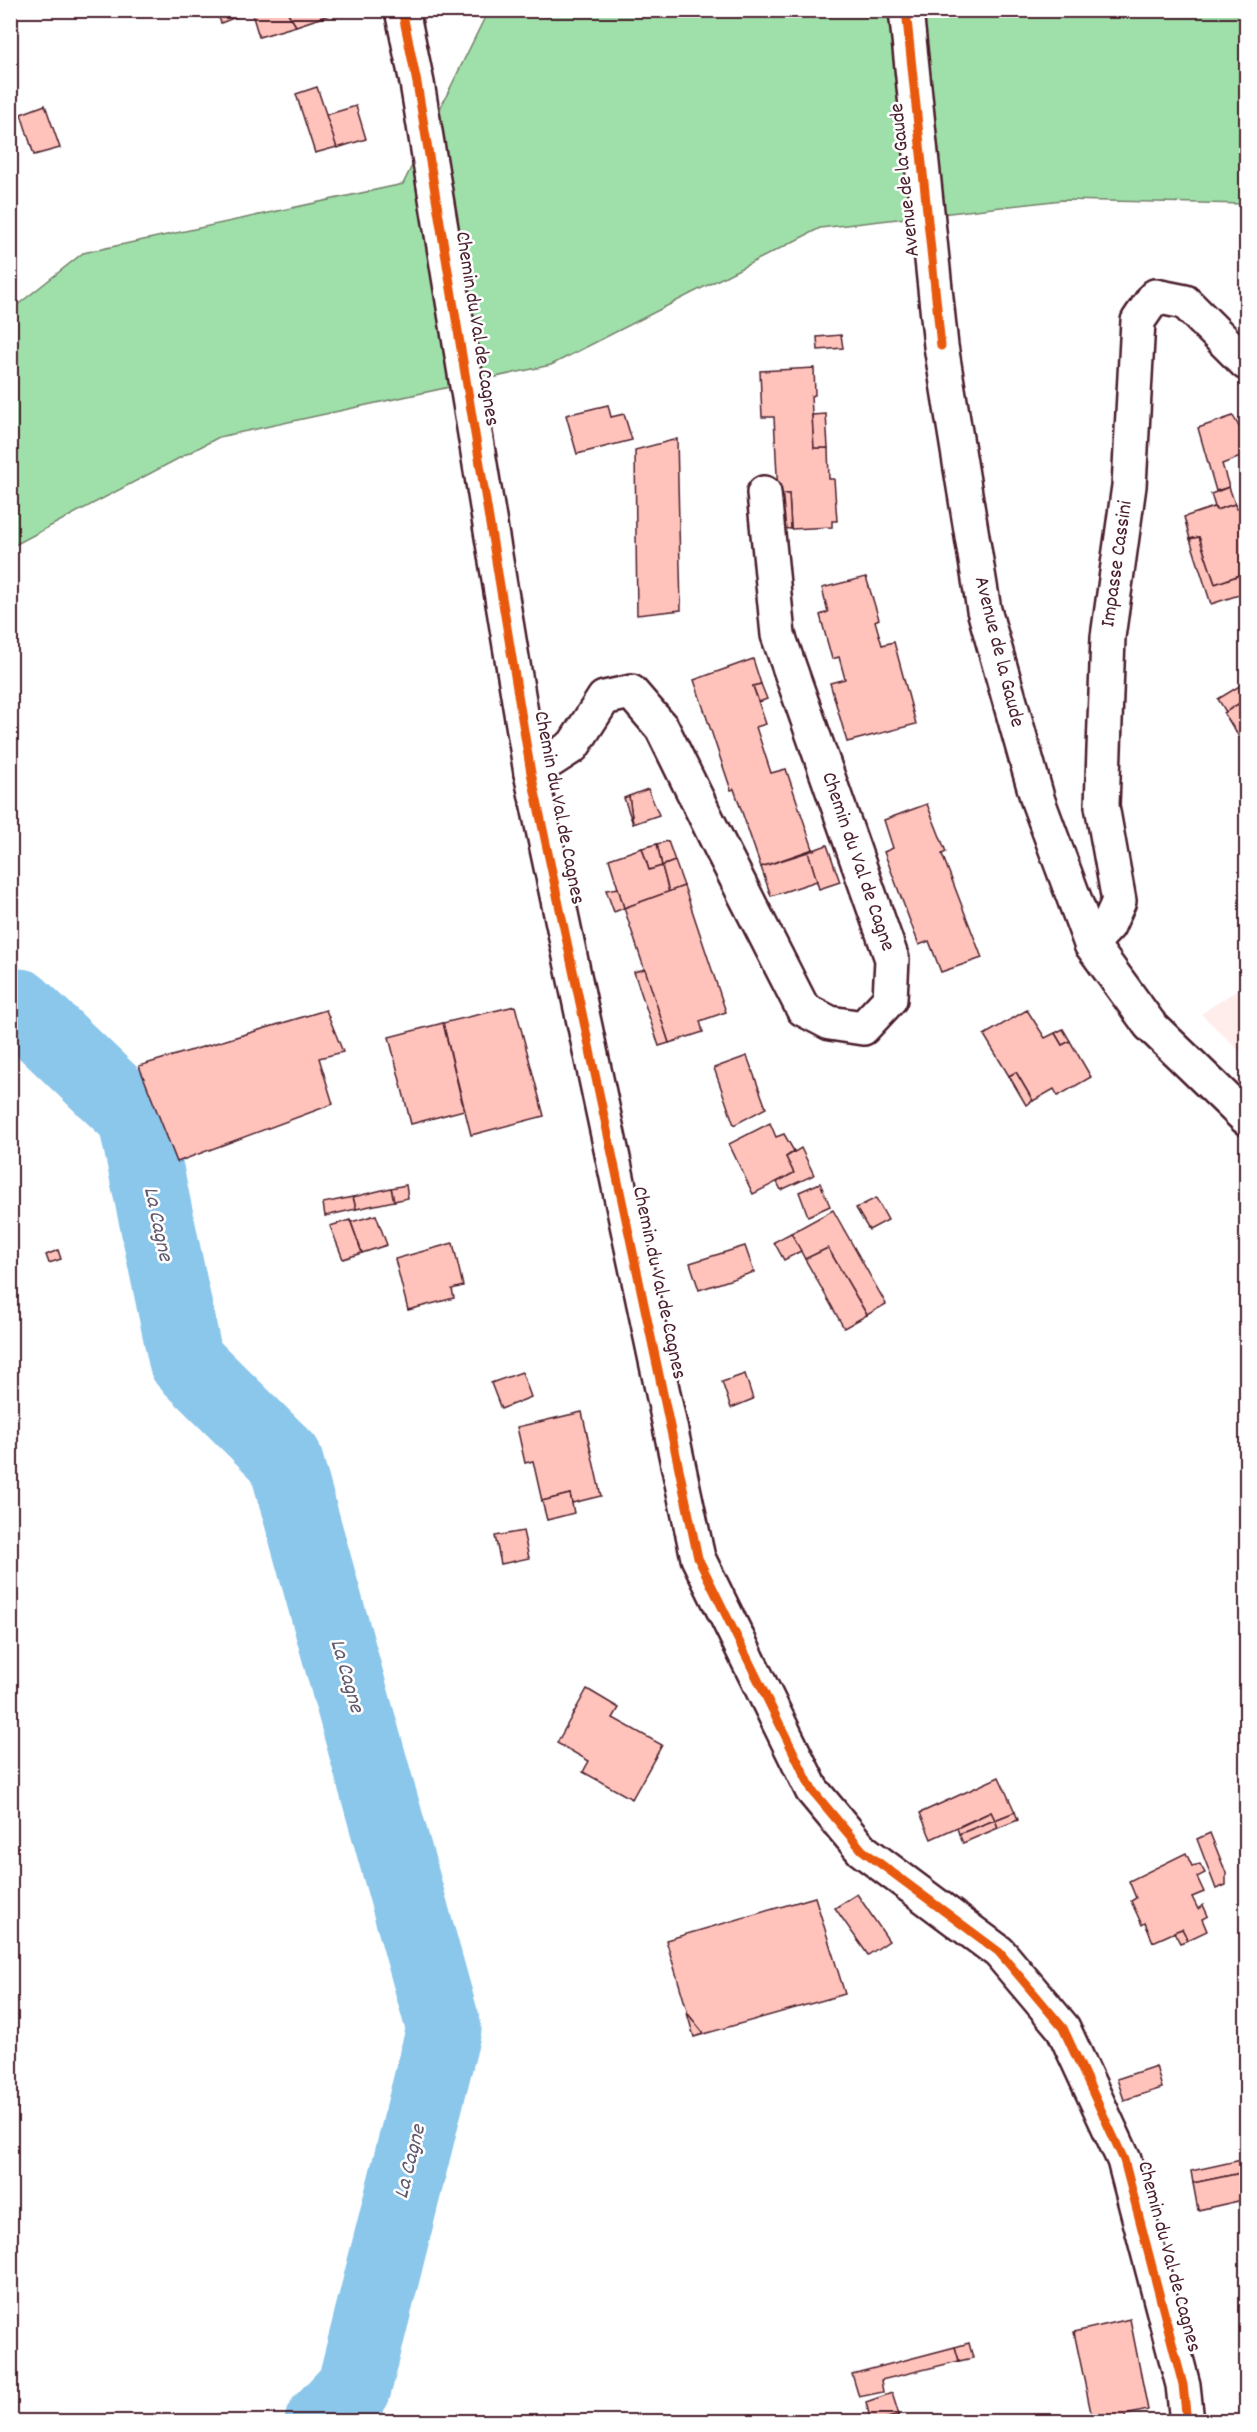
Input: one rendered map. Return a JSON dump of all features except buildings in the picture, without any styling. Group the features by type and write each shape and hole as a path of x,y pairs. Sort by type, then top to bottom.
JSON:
{"street":[{"name":"Chemin du Val de Cagnes","path":"402,10 417,83 531,773 698,1558 812,1790 862,1850 999,1952 1063,2028 1124,2160 1183,2385 1186,2421"},
{"name":"Avenue de la Gaude","path":"906,10 941,346 984,610 1038,801 1091,944 1150,1025 1246,1118"},
{"name":"Impasse Cassini","path":"1091,944 1108,926 1119,902 1102,806 1108,637 1129,486 1138,321 1155,296 1185,302 1246,363"},
{"name":"Chemin du Val de Cagne","path":"531,773 573,746 604,698 631,692 662,728 803,1009 831,1023 863,1028 890,999 892,959 778,634 764,492"}],"shaded area":[{"path":"1246,984 1246,1057 1201,1014"}],"green space":[{"path":"488,11 1246,11 1246,204 1062,200 820,228 551,365 219,437 11,547 11,310 83,253 403,184"}],"waterway":[{"name":"La Cagne","path":"10,1007 19,1006 135,1117 186,1361 285,1459 444,2029 354,2388 322,2422"}],"cycle path":[{"path":"402,10 417,83 531,773 698,1558 812,1790 862,1850 999,1952 1063,2028 1124,2160 1183,2385 1187,2422"},
{"path":"906,10 941,346"}]}
